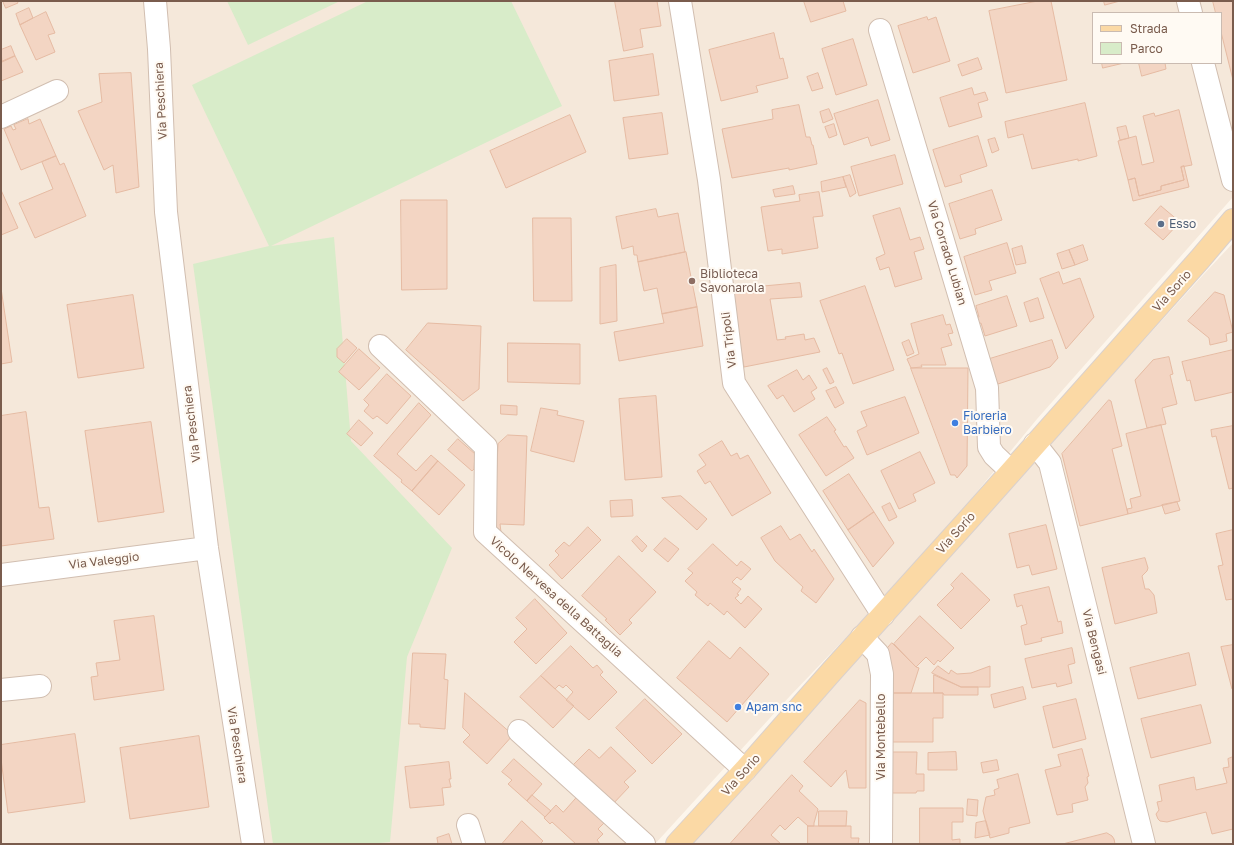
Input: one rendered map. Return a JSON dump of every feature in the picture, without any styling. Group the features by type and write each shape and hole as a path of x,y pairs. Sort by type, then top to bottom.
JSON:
{"main road":[{"name":"Via Sorio","path":"677,844 745,770 1233,220"}],"street":[{"name":"Via Peschiera","path":"155,1 159,49 166,212 207,548 253,844"},
{"name":"Via Tripoli","path":"680,1 709,180 734,383 883,615"},
{"path":"1188,1 1191,12"},
{"name":"Via Corrado Lubian","path":"880,30 987,388 990,447 994,455 1011,471"},
{"path":"1203,64 1233,180"},
{"path":"1,117 57,91"},
{"name":"Vicolo Nervesa della Battaglia","path":"380,346 486,447 485,532 745,770"},
{"name":"Via Bengasi","path":"1035,444 1050,463 1144,844"},
{"name":"Via Valeggio","path":"1,575 207,548"},
{"name":"Via Montebello","path":"862,637 878,654 882,674 881,844"},
{"path":"1,690 40,686"},
{"path":"520,731 644,844"}],"shaded area":[{"path":"1,1 1233,1 1233,197 1037,419 925,555 790,696 655,844 1,843"},
{"path":"1233,243 1233,844 687,844 1204,274"}],"green space":[{"path":"227,1 340,1 248,45"},
{"path":"368,1 511,1 562,106 271,246 334,237 351,441 452,548 407,657 390,842 369,844 273,844 193,264 269,246 192,85"}],"building":[{"path":"3,1 17,1 18,3 6,8"},
{"path":"615,1 657,1 661,26 640,29 643,47 624,51"},
{"path":"804,1 843,1 846,11 811,22"},
{"path":"1038,1 1051,1 1067,80 1006,93 989,11"},
{"path":"1104,1 1120,1 1105,5"},
{"path":"1213,1 1233,1 1233,80 1222,36 1222,12 1216,12"},
{"path":"29,8 33,18 20,25 16,14"},
{"path":"46,12 55,33 48,35 55,52 36,60 20,25"},
{"path":"927,17 928,20 936,17 950,61 913,73 898,26"},
{"path":"774,33 780,59 783,58 788,78 756,86 758,92 721,101 709,50"},
{"path":"853,39 867,85 836,95 822,49"},
{"path":"11,46 15,56 2,62 1,50"},
{"path":"653,54 659,95 614,101 609,61"},
{"path":"15,56 23,72 1,81 1,62"},
{"path":"978,58 982,69 962,76 958,65"},
{"path":"1102,64 1120,64 1103,68"},
{"path":"1139,64 1165,64 1166,69 1142,76"},
{"path":"131,73 139,187 116,193 113,165 104,170 78,111 102,102 99,74"},
{"path":"818,73 823,88 812,91 807,77"},
{"path":"972,88 974,95 985,92 988,100 978,103 982,117 949,127 940,98"},
{"path":"878,100 890,140 871,146 868,137 844,145 834,114"},
{"path":"1085,103 1097,156 1032,169 1023,134 1008,138 1005,122"},
{"path":"799,105 806,137 810,137 817,164 789,170 789,168 732,178 722,129 773,119 772,110"},
{"path":"829,109 833,119 823,123 820,112"},
{"path":"1179,110 1192,165 1181,167 1184,180 1161,186 1161,190 1139,196 1135,178 1128,180 1118,141 1136,136 1142,165 1154,162 1143,116 1154,113 1155,116"},
{"path":"662,113 668,154 629,159 623,118"},
{"path":"570,115 586,152 506,188 490,151"},
{"path":"28,119 29,124 40,119 56,156 21,170 4,129 11,126 13,130 16,129 14,125"},
{"path":"834,124 837,135 829,138 825,127"},
{"path":"1126,126 1129,138 1120,140 1117,128"},
{"path":"978,136 987,166 960,175 962,182 945,187 933,150"},
{"path":"995,138 999,150 992,153 988,140"},
{"path":"895,155 903,184 859,196 851,167"},
{"path":"56,156 60,165 64,163 86,216 35,238 19,203 53,189 42,162"},
{"path":"1184,166 1189,187 1133,201 1128,180 1135,178 1139,196 1161,190 1161,186 1184,180 1181,167"},
{"path":"850,175 856,193 850,197 843,177"},
{"path":"843,177 846,187 822,192 821,182"},
{"path":"793,186 795,194 775,197 773,190"},
{"path":"1,190 18,228 1,235"},
{"path":"992,190 1002,220 975,229 976,234 960,239 949,204"},
{"path":"819,192 823,216 813,217 818,248 782,254 782,249 768,251 761,207 800,201 799,195"},
{"path":"401,200 447,200 447,289 402,290"},
{"path":"1161,206 1180,222 1163,240 1145,224"},
{"path":"900,208 910,240 920,237 924,249 914,252 922,279 895,287 889,267 880,270 876,258 885,254 873,216"},
{"path":"656,209 658,217 678,213 685,252 638,262 637,255 634,255 633,246 622,249 616,217"},
{"path":"533,218 571,218 572,301 534,301"},
{"path":"1007,243 1016,273 989,281 992,290 975,295 964,257"},
{"path":"1083,245 1088,260 1075,265 1069,250"},
{"path":"1022,246 1026,263 1016,265 1012,249"},
{"path":"1069,250 1075,265 1062,269 1057,254"},
{"path":"686,252 697,307 662,314 657,288 644,291 638,262"},
{"path":"616,265 617,321 600,324 600,268"},
{"path":"1059,272 1063,284 1080,278 1094,317 1066,349 1040,279"},
{"path":"800,283 802,297 770,299 777,340 804,334 805,340 814,338 820,352 744,367 731,292 764,286"},
{"path":"865,286 894,370 853,384 842,353 839,354 820,301"},
{"path":"1,288 12,362 1,364"},
{"path":"1215,292 1224,295 1233,332 1226,334 1227,341 1210,345 1209,338 1188,321"},
{"path":"133,295 144,368 78,378 67,305"},
{"path":"1007,296 1017,326 985,336 981,323 978,324 976,318 979,317 976,306"},
{"path":"1038,298 1044,318 1030,322 1024,303"},
{"path":"697,307 703,346 619,361 614,332 664,323 662,314"},
{"path":"943,315 946,325 950,324 953,333 948,334 952,345 941,348 946,365 921,365 922,367 911,368 907,359 919,354 911,324"},
{"path":"428,323 481,326 479,389 463,401 406,350"},
{"path":"347,339 357,348 344,363 337,357 337,349"},
{"path":"909,340 914,353 907,356 902,343"},
{"path":"1052,340 1058,358 1050,367 998,384 983,361"},
{"path":"508,343 580,344 580,384 508,382"},
{"path":"359,349 380,368 359,390 339,372"},
{"path":"1233,350 1233,392 1195,401 1190,380 1187,381 1182,362"},
{"path":"1169,357 1173,374 1170,375 1177,404 1162,408 1166,424 1147,428 1135,380 1153,360"},
{"path":"827,368 834,382 830,384 823,370"},
{"path":"911,368 968,368 967,466 957,478 955,475 951,475"},
{"path":"797,370 803,380 809,375 817,388 811,392 815,399 794,412 783,395 777,399 768,386"},
{"path":"387,374 411,396 387,424 377,416 373,419 364,411 369,405 364,400"},
{"path":"836,387 844,403 835,408 826,391"},
{"path":"656,396 662,477 625,480 619,399"},
{"path":"905,397 919,433 867,455 857,431 867,426 861,412"},
{"path":"1109,400 1111,401 1122,446 1112,449 1128,514 1080,526 1062,454"},
{"path":"419,403 431,415 397,454 416,471 431,455 438,461 412,491 401,482 402,480 374,456"},
{"path":"501,405 517,406 517,415 501,414"},
{"path":"541,408 558,411 557,415 584,421 574,462 531,451"},
{"path":"26,412 39,508 49,507 54,539 1,546 1,416"},
{"path":"827,417 836,430 834,431 844,447 846,446 854,458 826,476 799,435"},
{"path":"359,420 373,433 361,446 347,434"},
{"path":"151,422 164,512 98,522 85,431"},
{"path":"1161,425 1180,501 1128,514 1127,509 1132,508 1130,499 1141,496 1126,434"},
{"path":"1233,426 1233,488 1229,489 1216,436 1212,437 1211,430"},
{"path":"508,435 527,436 524,525 500,524 501,532 494,525 498,444"},
{"path":"458,439 475,454 474,469 472,471 448,450"},
{"path":"722,441 731,456 737,453 740,459 748,455 771,493 732,516 710,481 705,484 697,471 706,465 699,455"},
{"path":"920,452 935,483 913,494 916,501 899,509 881,471"},
{"path":"438,461 465,485 439,515 412,491"},
{"path":"849,474 874,512 848,530 823,491"},
{"path":"681,496 707,519 697,530 662,498"},
{"path":"632,500 633,516 611,517 610,501"},
{"path":"1177,502 1180,510 1165,514 1162,505"},
{"path":"890,503 897,517 889,521 882,507"},
{"path":"874,512 894,543 873,567 848,530"},
{"path":"1046,525 1057,569 1032,575 1029,565 1017,568 1009,534"},
{"path":"781,526 790,540 800,534 812,552 814,549 834,579 816,603 801,591 803,587 775,561 761,538"},
{"path":"588,527 601,540 562,579 549,565 559,555 555,551 564,542 569,546"},
{"path":"1233,530 1233,599 1226,600 1218,566 1223,565 1216,534"},
{"path":"637,536 647,546 642,552 632,541"},
{"path":"665,538 679,549 668,562 654,550"},
{"path":"713,544 737,566 741,561 751,569 741,580 737,577 732,582 741,589 737,594 739,595 735,598 741,604 748,596 762,609 745,628 727,611 724,615 710,603 708,606 695,595 697,592 685,581 693,573 688,569"},
{"path":"619,556 656,592 629,620 632,623 620,635 605,620 607,619 582,596"},
{"path":"1145,558 1148,568 1142,576 1145,589 1149,589 1154,595 1157,613 1115,624 1102,568"},
{"path":"962,573 990,600 961,629 937,605 954,588 951,585"},
{"path":"1049,587 1058,622 1061,621 1063,633 1041,638 1042,641 1025,645 1021,626 1027,624 1022,605 1017,607 1014,595"},
{"path":"535,599 567,633 536,664 514,642 527,629 516,618"},
{"path":"154,616 164,690 94,700 91,677 98,676 96,663 120,660 114,621"},
{"path":"920,616 954,648 940,662 938,660 934,665 926,657 916,667 894,644"},
{"path":"709,641 730,659 740,647 769,674 727,722 677,678"},
{"path":"892,643 916,667 919,668 911,693 884,693 884,652"},
{"path":"1233,645 1233,688 1232,689 1221,647"},
{"path":"571,646 593,668 597,665 603,672 600,675 617,692 589,720 566,700 573,692 566,685 563,688 559,685 555,689 541,676"},
{"path":"1072,648 1075,663 1068,665 1072,683 1057,687 1056,683 1032,688 1025,659"},
{"path":"413,653 446,654 444,679 448,680 445,729 420,727 420,724 409,724"},
{"path":"1189,653 1196,685 1138,699 1130,668"},
{"path":"938,666 949,674 951,670 957,674 971,673 990,666 990,687 961,687 932,673"},
{"path":"934,675 961,687 978,687 978,695 944,695 943,693 934,693"},
{"path":"541,676 574,706 553,728 520,697"},
{"path":"1023,687 1026,699 994,708 991,695"},
{"path":"465,693 513,735 487,764 463,742 470,735 463,728"},
{"path":"884,693 943,693 943,718 933,718 933,742 884,742"},
{"path":"645,699 682,734 652,764 616,728"},
{"path":"1076,699 1086,739 1053,748 1043,707"},
{"path":"860,700 866,703 866,788 849,788 846,770 831,787 804,762"},
{"path":"1201,705 1211,743 1151,758 1141,719"},
{"path":"75,734 85,802 8,813 1,759 1,745"},
{"path":"199,736 209,807 130,819 120,748"},
{"path":"611,747 636,771 624,782 629,787 611,806 571,767 589,749 599,758"},
{"path":"1082,749 1089,776 1087,777 1088,783 1085,787 1088,800 1072,804 1073,812 1057,815 1045,770 1061,766 1058,755"},
{"path":"884,752 917,752 916,774 924,774 924,791 917,791 916,793 884,793"},
{"path":"956,752 957,770 928,770 928,753"},
{"path":"1233,757 1233,829 1212,834 1206,812 1167,822 1160,821 1158,819 1156,814 1159,810 1157,802 1162,801 1159,785 1194,777 1196,790 1227,783 1223,768 1229,767 1228,759"},
{"path":"514,759 542,784 527,801 508,784 512,780 502,772"},
{"path":"997,760 999,770 983,773 981,763"},
{"path":"449,762 451,779 449,779 451,787 442,788 444,805 410,808 405,767"},
{"path":"1018,774 1030,823 1009,828 1009,833 990,838 983,811 986,797 995,795 994,790 999,788 997,780"},
{"path":"792,775 803,786 799,791 818,809 814,826 808,826 798,817 785,830 780,825 771,835 781,844 730,844"},
{"path":"532,795 551,811 545,817 527,801"},
{"path":"579,795 607,820 598,829 603,834 597,840 600,844 576,844 552,822 550,824 544,818 556,805 563,812"},
{"path":"968,799 978,800 977,816 967,815"},
{"path":"920,808 963,808 963,822 952,822 952,840 960,839 960,844 920,844"},
{"path":"819,811 847,811 846,826 819,826"},
{"path":"522,821 543,841 540,844 502,844"},
{"path":"986,821 990,835 975,838 976,823"},
{"path":"808,826 851,826 851,838 859,838 858,844 808,844"},
{"path":"1107,833 1112,836 1115,844 1063,844"},
{"path":"449,834 452,844 438,844 437,838"}],"place":[{"name":"Esso","path":"1161,224"},
{"name":"Biblioteca Savonarola","path":"692,281"},
{"name":"Fioreria Barbiero","path":"955,423"},
{"name":"Apam snc","path":"738,707"}]}
